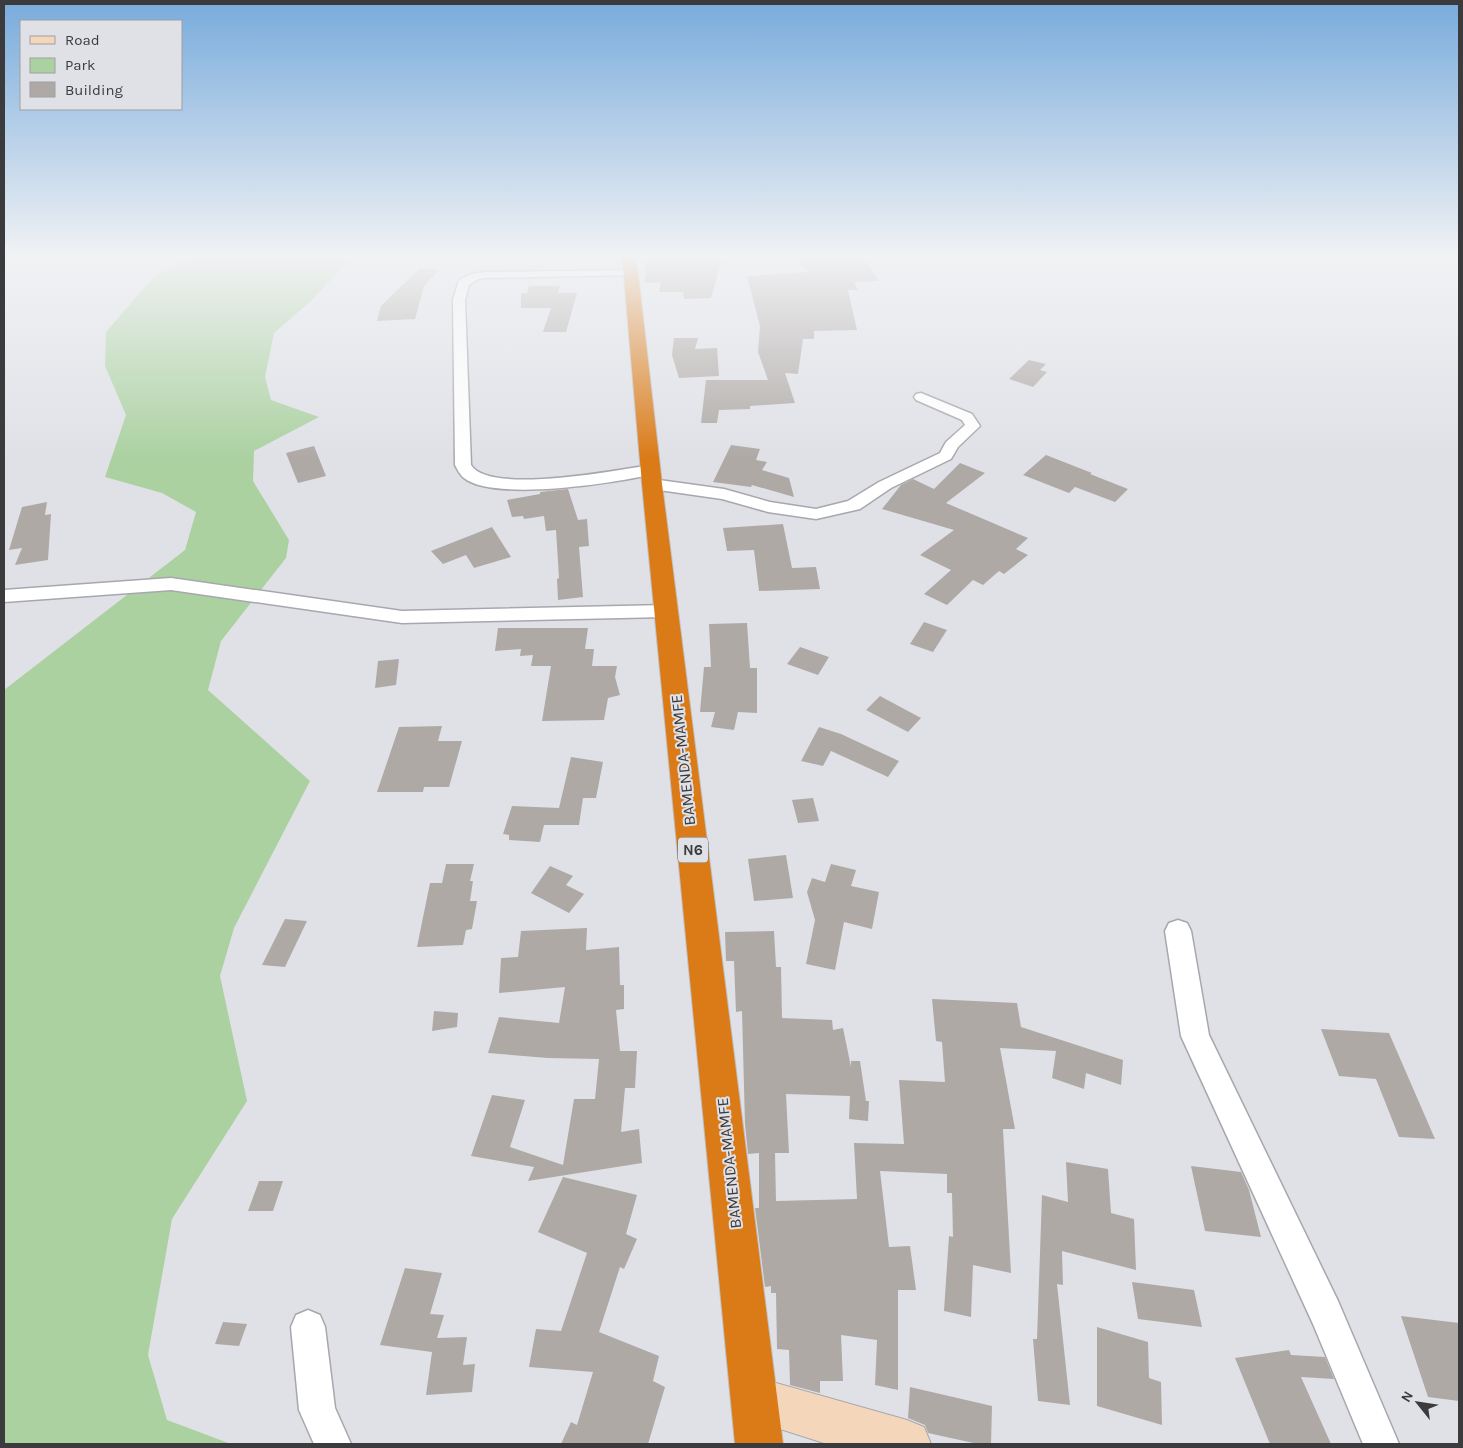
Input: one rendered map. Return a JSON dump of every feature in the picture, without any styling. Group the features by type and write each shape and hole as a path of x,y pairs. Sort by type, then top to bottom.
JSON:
{"highway":[{"name":"BAMENDA-MAMFE","path":"634,323 759,1444"}],"street":[{"path":"460,323 463,465 470,475 513,485 652,477 724,494 768,507 816,514 854,506 885,485 946,456 951,445 973,426 966,417 921,397"},
{"path":"4,596 171,584 402,616 666,611"},
{"path":"1178,931 1195,1036 1326,1313 1381,1444"},
{"path":"308,1327 316,1410 333,1444"},
{"path":"755,1400 907,1444"}],"green space":[{"path":"114,323 286,323 274,333 265,377 271,400 319,417 254,451 253,481 289,540 286,558 221,641 208,690 310,781 234,928 220,976 247,1101 172,1219 148,1355 167,1420 231,1444 4,1444 4,690 185,550 196,512 162,493 105,477 126,415 105,366 106,332"}],"building":[{"path":"546,323 569,323 566,332 543,332"},
{"path":"759,323 855,323 857,330 814,331 814,339 803,339 798,374 785,373 795,403 750,406 750,409 719,410 717,423 701,423 706,380 768,380 758,352"},
{"path":"674,338 698,338 695,349 717,348 719,376 679,378 672,355"},
{"path":"1029,360 1046,364 1040,370 1047,372 1033,387 1009,379"},
{"path":"731,445 760,449 756,460 767,462 762,470 789,478 794,497 752,485 751,487 713,482"},
{"path":"314,446 326,476 298,483 286,453"},
{"path":"1046,455 1128,489 1115,502 1075,487 1069,493 1023,475"},
{"path":"960,463 985,473 946,503 1028,538 1016,549 1028,555 1004,574 999,571 983,585 973,580 947,605 924,594 951,570 920,555 954,530 882,509 901,485 913,479 934,489"},
{"path":"568,489 578,520 587,519 589,546 579,547 583,597 558,600 557,579 559,578 556,530 546,531 544,516 524,519 523,516 512,517 507,500 540,494 540,492"},
{"path":"47,502 45,515 51,514 48,560 15,565 22,548 9,550 22,507"},
{"path":"783,524 792,568 816,567 820,589 759,591 754,550 727,551 723,528"},
{"path":"492,527 511,557 474,568 466,555 443,564 431,551"},
{"path":"924,622 947,630 933,652 910,644"},
{"path":"747,623 750,668 757,668 757,713 738,712 734,730 711,727 715,712 700,712 704,667 711,667 709,624"},
{"path":"498,628 588,628 585,649 594,649 592,666 617,666 615,677 620,695 608,698 604,720 542,721 551,666 531,666 533,655 520,656 521,649 495,651"},
{"path":"800,647 829,657 818,675 787,664"},
{"path":"399,659 396,685 375,688 378,661"},
{"path":"880,696 921,718 908,732 866,710"},
{"path":"442,726 438,741 462,741 449,787 424,787 423,792 377,792 399,727"},
{"path":"819,727 841,734 899,761 888,777 831,751 823,766 801,761"},
{"path":"571,757 603,762 596,798 583,798 579,825 544,825 540,842 509,840 509,835 503,834 512,806 559,808"},
{"path":"813,798 819,821 798,823 792,800"},
{"path":"786,855 793,898 754,901 748,859"},
{"path":"446,864 474,864 470,881 473,881 470,901 477,901 472,929 466,930 463,945 417,947 430,883 442,883"},
{"path":"831,864 856,870 851,886 879,892 872,929 844,922 835,970 806,964 815,920 807,892 812,878 825,882"},
{"path":"550,866 573,876 566,885 584,894 569,913 531,893"},
{"path":"285,919 307,921 285,967 262,965"},
{"path":"587,928 586,950 619,947 620,985 624,985 624,1009 616,1010 620,1051 637,1051 635,1088 625,1088 621,1132 639,1129 642,1163 528,1181 534,1167 471,1156 492,1095 525,1100 510,1147 563,1165 574,1099 595,1099 599,1059 548,1058 488,1053 499,1017 559,1023 565,987 499,993 501,958 518,957 521,931"},
{"path":"774,931 776,967 781,967 782,1018 832,1020 833,1030 843,1028 851,1067 851,1061 860,1061 866,1101 869,1101 868,1121 849,1119 850,1096 786,1094 789,1153 775,1153 776,1201 857,1199 854,1143 904,1144 899,1080 945,1082 942,1042 936,1041 932,999 1017,1003 1021,1027 1123,1060 1121,1085 1086,1073 1084,1089 1052,1078 1056,1051 1000,1048 1015,1129 1003,1129 1011,1273 973,1265 971,1317 944,1311 949,1236 953,1237 952,1193 947,1193 947,1174 880,1171 889,1247 910,1246 916,1290 898,1290 898,1390 875,1385 877,1340 841,1335 843,1381 820,1381 820,1393 790,1385 789,1350 777,1349 776,1293 771,1293 771,1286 765,1287 755,1208 759,1208 759,1153 748,1154 745,1124 742,1011 736,1012 734,961 726,961 725,932"},
{"path":"434,1011 458,1013 457,1027 432,1031"},
{"path":"1321,1029 1389,1033 1435,1139 1399,1137 1376,1079 1339,1076"},
{"path":"1066,1162 1108,1169 1111,1213 1134,1219 1136,1270 1062,1251 1063,1285 1057,1284 1070,1405 1038,1401 1033,1339 1037,1339 1042,1195 1068,1202"},
{"path":"1191,1166 1241,1172 1249,1190 1261,1237 1205,1231"},
{"path":"563,1177 637,1195 626,1234 637,1239 624,1269 620,1267 599,1332 659,1356 653,1381 665,1387 648,1444 561,1444 571,1422 577,1425 593,1372 529,1367 536,1329 561,1331 587,1253 538,1232"},
{"path":"259,1181 283,1181 273,1211 248,1211"},
{"path":"405,1268 442,1273 430,1314 444,1315 437,1338 467,1337 463,1365 475,1364 472,1392 426,1395 432,1352 380,1345"},
{"path":"1132,1282 1194,1290 1202,1327 1138,1319"},
{"path":"1401,1316 1459,1323 1459,1401 1428,1397"},
{"path":"223,1322 247,1324 239,1346 215,1344"},
{"path":"1097,1327 1148,1342 1149,1378 1161,1382 1162,1425 1097,1406"},
{"path":"1289,1350 1291,1355 1325,1357 1334,1379 1301,1377 1331,1444 1270,1444 1235,1358"},
{"path":"910,1387 992,1406 991,1444 978,1444 928,1433 925,1425 908,1418"}]}
